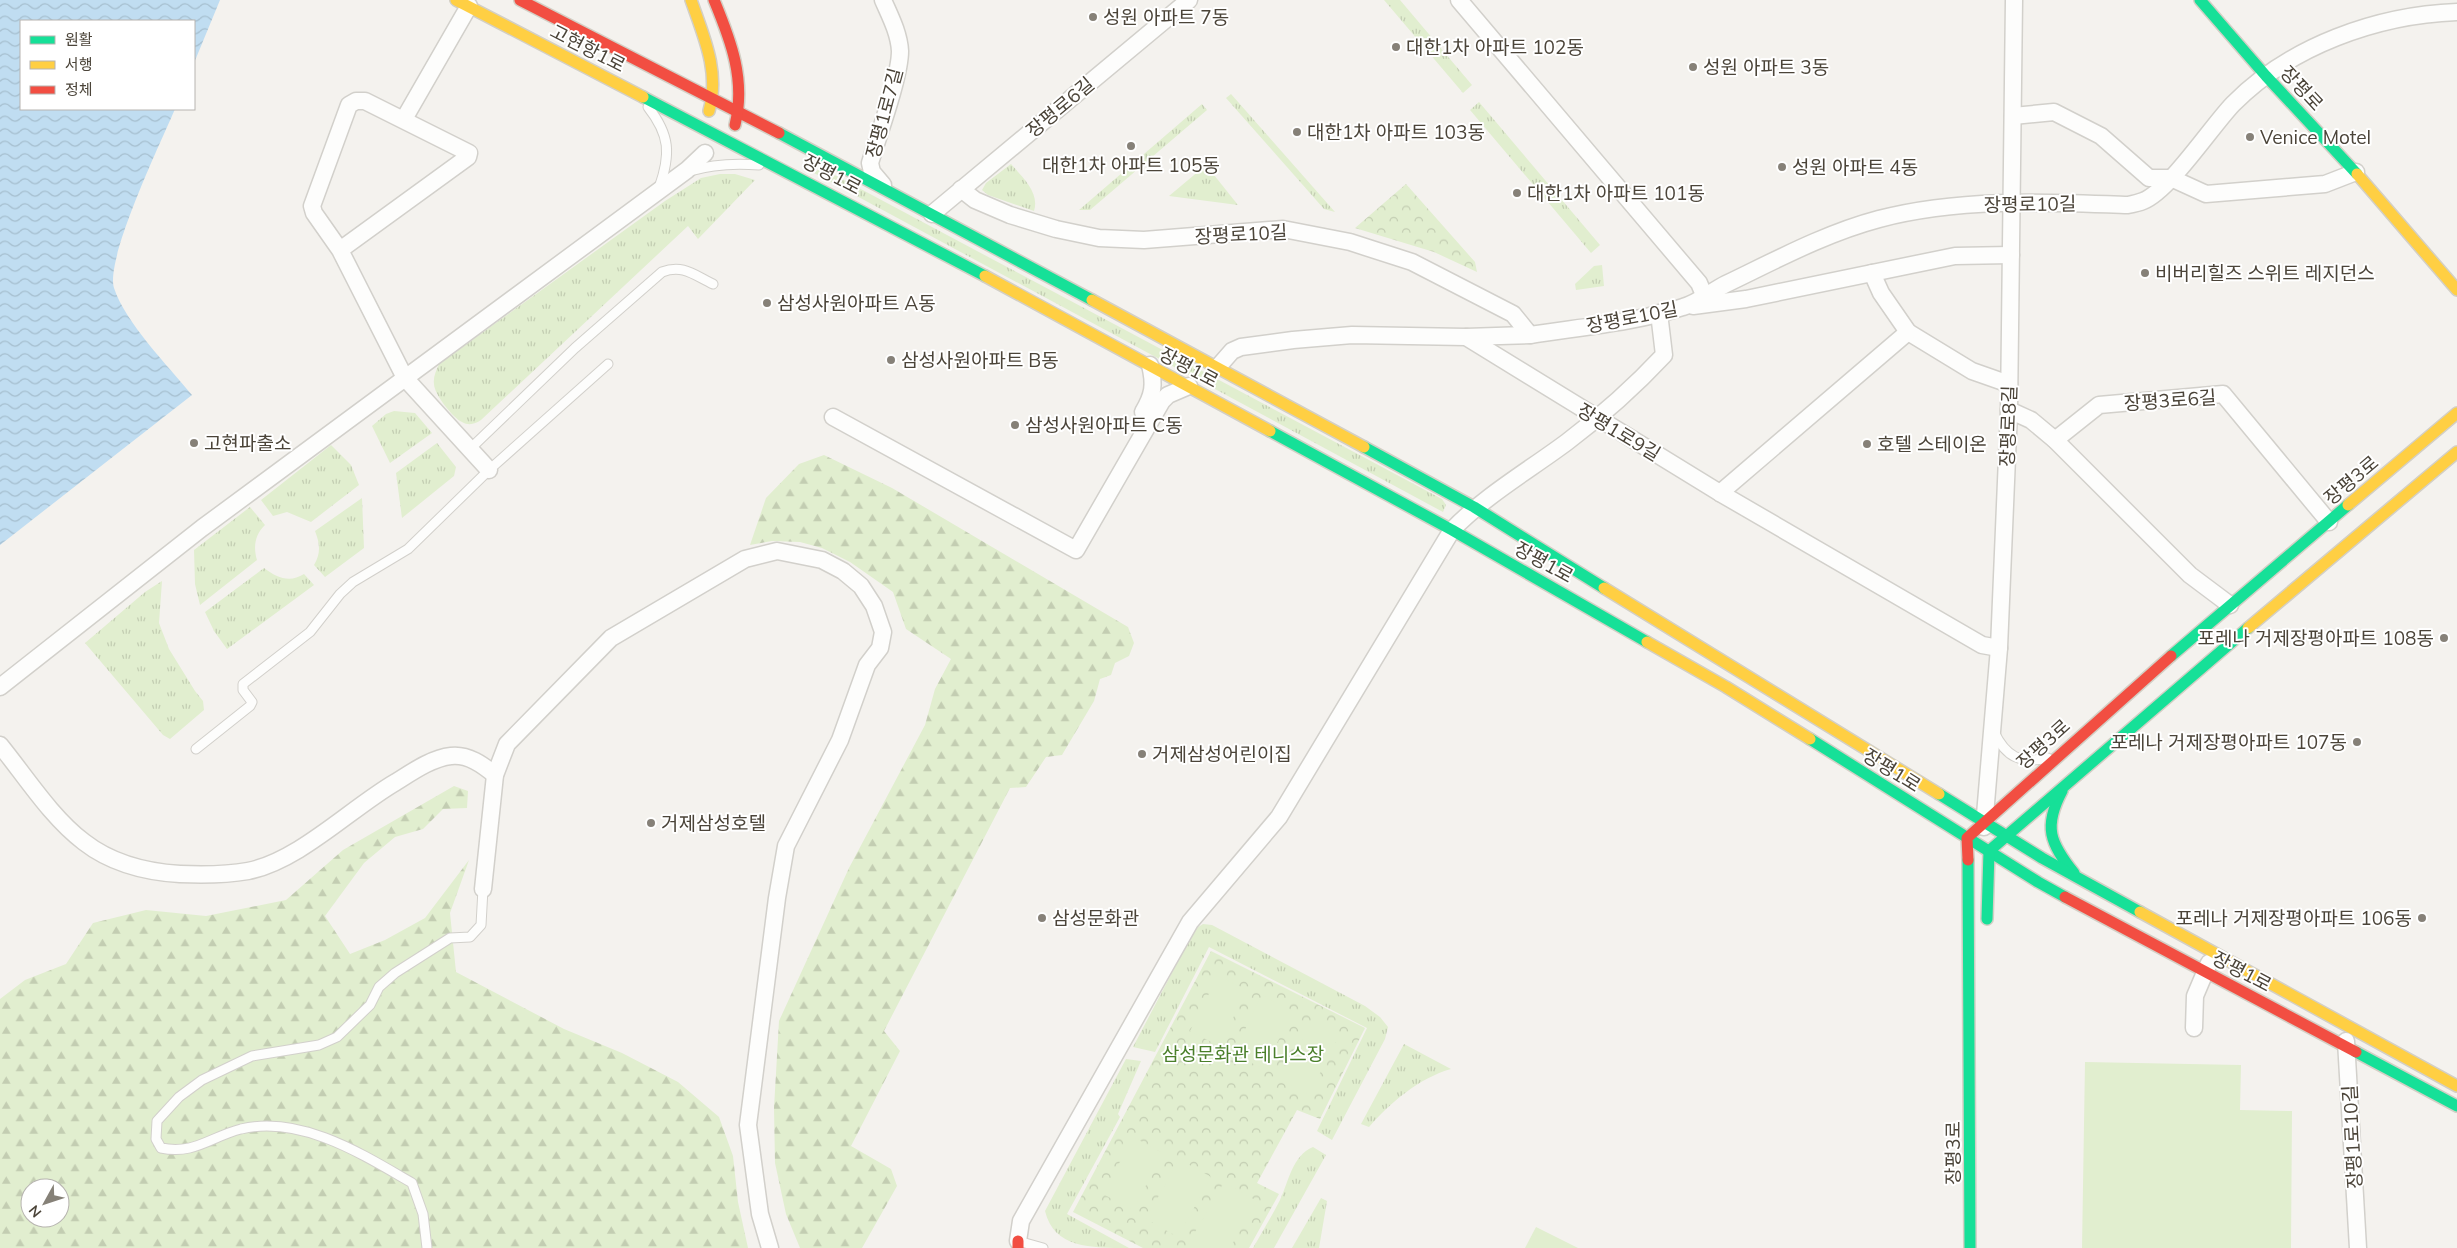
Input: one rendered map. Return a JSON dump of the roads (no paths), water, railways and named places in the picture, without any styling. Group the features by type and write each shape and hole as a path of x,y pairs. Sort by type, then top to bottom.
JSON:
{"street":[{"name":"고현항1로","path":"520,0 788,138"},
{"path":"691,0 706,43 716,86 714,99 704,127 705,153"},
{"path":"0,687 202,528 658,192 705,153 730,140 740,112 741,82 728,36 714,0"},
{"name":"장평1로7길","path":"883,0 896,29 900,52 895,78 870,163 874,176 890,192"},
{"name":"장평로6길","path":"932,214 1189,0"},
{"path":"1459,0 1699,283 1704,295"},
{"name":"장평로8길","path":"1989,851 1984,822 1999,648 2009,410 2014,0"},
{"name":"장평로","path":"2200,0 2266,76 2356,172 2457,290"},
{"path":"2456,0 2457,6"},
{"name":"고현항1로","path":"462,3 730,140"},
{"path":"404,119 462,3"},
{"name":"장평로10길","path":"961,189 975,200 1010,215 1056,230 1099,238 1144,240 1283,228 1350,242 1412,262 1513,314 1530,335 1685,307 1704,295 1835,234 1879,219 1939,207 2011,204 2128,205 2143,201 2159,191 2234,104 2266,76 2328,39 2380,22 2457,12"},
{"path":"735,63 749,90"},
{"path":"340,250 470,156 468,151 365,100 356,101 349,105 312,206 314,213 340,250 405,378 489,470"},
{"path":"761,110 788,138"},
{"path":"2013,116 2054,112 2101,136 2149,178 2171,178 2206,194 2325,184 2356,172"},
{"name":"장평1로","path":"788,138 1218,367 1474,507 2006,836 2078,878 2457,1086"},
{"name":"장평1로","path":"730,140 1189,386 1452,530 1726,687 2038,882 2457,1106"},
{"path":"1685,307 1746,299 1955,256 2011,255"},
{"path":"1872,272 1881,293 1908,332 1972,371 2009,384"},
{"path":"1018,1244 1021,1221 1190,922 1279,817 1452,530 1474,507 1568,441 1664,355 1659,313"},
{"path":"1720,493 1908,332"},
{"path":"1218,367 1232,351 1241,347 1294,340 1352,336 1466,337 1530,335"},
{"name":"장평1로9길","path":"1466,337 1595,418 1720,493 1982,645 1999,648"},
{"path":"423,398 420,379 424,364"},
{"path":"1072,548 1152,396 1154,380 1150,365"},
{"path":"1072,548 1162,401 1168,395 1189,386"},
{"path":"385,392 401,391 423,398"},
{"name":"장평3로6길","path":"2055,440 2099,406 2223,394 2329,522"},
{"path":"2009,410 2031,420 2055,440 2190,575 2230,605"},
{"name":"장평3로","path":"1970,1248 1970,888 1967,838 2055,757 2230,605 2457,413"},
{"path":"832,417 1072,548"},
{"path":"1987,931 1989,851 2457,452"},
{"path":"483,889 495,775 507,744 611,638 745,559 777,551 822,560 843,571 860,586 874,606 883,632 880,648 867,665 840,740 786,846 777,898 748,1124 760,1214 770,1248"},
{"path":"0,745 58,817 84,842 116,861 143,870 174,874 213,876 249,871 271,862 318,836 372,796 434,761 451,756 467,758 482,764 495,775"},
{"path":"2066,784 2050,813 2049,826 2052,840 2078,878"},
{"path":"2194,1028 2195,996 2213,952"},
{"name":"장평1로10길","path":"2346,1026 2358,1248"}],"lane":[{"path":"632,90 649,108 664,130 667,159 658,192"},
{"path":"683,173 707,166 732,163 784,169"},
{"path":"470,449 576,348 662,272 673,268 683,269 713,284"},
{"path":"196,749 250,706 252,702 243,690 244,684 310,632 340,594 353,582 408,549 489,470 608,364"},
{"path":"1992,728 2002,748 2010,755 2023,760 2040,760 2055,757"},
{"path":"427,1248 423,1214 412,1183 343,1145 303,1132 270,1125 241,1129 212,1138 189,1150 176,1151 161,1148 156,1139 157,1121 179,1096 226,1067 252,1056 319,1045 337,1037 370,1004 379,987 395,973 450,938 470,936 481,925 483,889"},
{"path":"1018,1244 1043,1248"}],"water":[{"path":"0,0 220,0 195,61 195,20 20,20 20,110 175,110 136,200 118,252 113,273 114,288 127,315 192,395 0,545"}],"place":[{"name":"성원 아파트 7동","path":"1093,17"},
{"name":"대한1차 아파트 102동","path":"1396,47"},
{"name":"성원 아파트 3동","path":"1693,67"},
{"name":"대한1차 아파트 103동","path":"1297,132"},
{"name":"Venice Motel","path":"2250,137"},
{"name":"대한1차 아파트 105동","path":"1131,146"},
{"name":"성원 아파트 4동","path":"1782,167"},
{"name":"대한1차 아파트 101동","path":"1517,193"},
{"name":"비버리힐즈 스위트 레지던스","path":"2145,273"},
{"name":"삼성사원아파트 A동","path":"767,303"},
{"name":"삼성사원아파트 B동","path":"891,360"},
{"name":"삼성사원아파트 C동","path":"1015,425"},
{"name":"고현파출소","path":"194,443"},
{"name":"호텔 스테이온","path":"1867,444"},
{"name":"포레나 거제장평아파트 108동","path":"2444,638"},
{"name":"포레나 거제장평아파트 107동","path":"2357,742"},
{"name":"거제삼성어린이집","path":"1142,754"},
{"name":"거제삼성호텔","path":"651,823"},
{"name":"삼성문화관","path":"1042,918"},
{"name":"포레나 거제장평아파트 106동","path":"2422,918"}],"park label":[{"name":"삼성문화관 테니스장","path":"1243,1054"}]}
